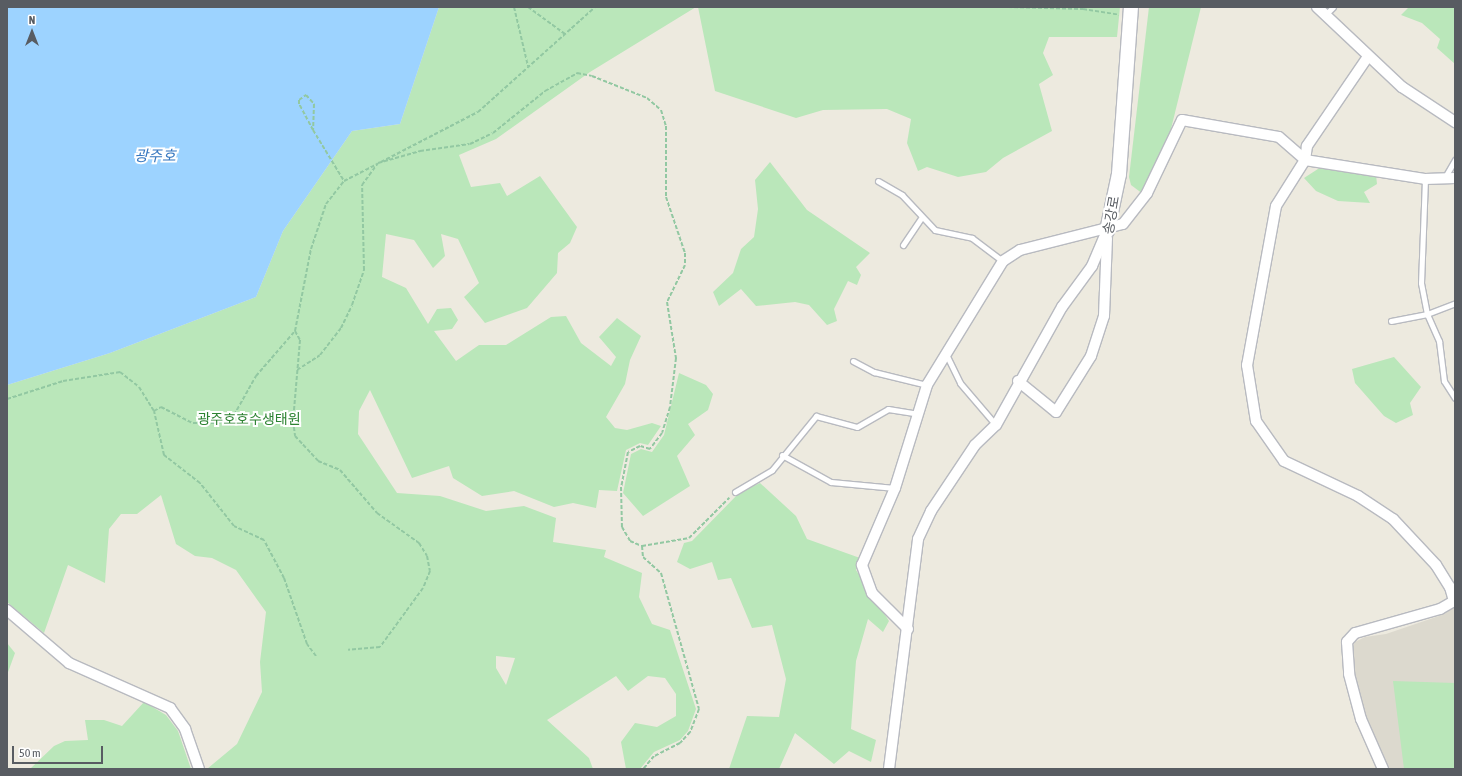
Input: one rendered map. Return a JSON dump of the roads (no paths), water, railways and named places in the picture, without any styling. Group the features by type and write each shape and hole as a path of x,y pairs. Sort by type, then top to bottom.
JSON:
{"main road":[{"name":"송강로","path":"1107,231 1119,174 1131,12"}],"street":[{"path":"1317,7 1329,11 1367,58 1402,87 1455,122"},
{"path":"1367,58 1307,146 1305,160 1281,194 1270,234 1247,365 1256,421 1284,461 1358,496 1393,519 1436,565 1450,587 1454,601 1412,619 1355,633 1347,642 1349,674 1361,719 1383,769"},
{"path":"908,629 872,593 862,565 894,488 920,414 927,385 1003,261 1020,250 1107,231 1123,224 1147,193 1182,120 1279,137 1305,160 1425,179 1450,178"},
{"path":"889,769 908,629 918,539 931,511 975,445 996,425 1018,381 1062,307 1092,266 1107,231"},
{"name":"송강로","path":"1018,381 1056,412 1091,356 1104,316 1107,231"},
{"path":"7,610 69,663 170,708 185,729 199,769"}],"lane":[{"path":"1450,178 1455,160"},
{"path":"1425,179 1421,283 1427,314 1439,341 1444,381 1455,398"},
{"path":"878,181 902,195 921,218 935,230 972,238 1003,261"},
{"path":"902,245 921,218"},
{"path":"1391,321 1427,314 1455,303"},
{"path":"946,354 960,383 996,425"},
{"path":"853,361 874,372 927,385"},
{"path":"735,492 772,470 782,455 816,416 856,428 888,409 920,414"},
{"path":"782,455 831,482 894,488"}],"water":[{"name":"광주호","path":"7,7 439,7 400,124 352,131 283,231 256,297 110,353 7,385"}],"park label":[{"name":"광주호호수생태원","path":"249,419"}]}
